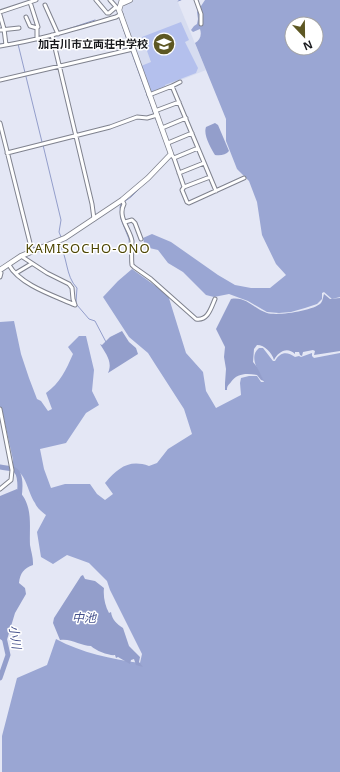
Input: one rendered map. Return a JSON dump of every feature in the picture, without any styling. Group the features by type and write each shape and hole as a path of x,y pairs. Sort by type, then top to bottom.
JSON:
{"street":[{"path":"0,12 36,0"},
{"path":"96,0 107,13 119,10"},
{"path":"110,0 119,10 184,187 182,190 187,202 189,203 244,178"},
{"path":"0,46 52,36 116,17 122,2 130,0"},
{"path":"196,0 201,14 201,24"},
{"path":"30,2 38,26 37,38"},
{"path":"45,5 58,34"},
{"path":"0,15 6,44"},
{"path":"26,17 30,26 37,28"},
{"path":"0,30 19,28"},
{"path":"52,36 92,204 94,220"},
{"path":"0,80 133,49"},
{"path":"149,95 180,82"},
{"path":"172,86 216,191"},
{"path":"7,153 110,127 135,117 147,118 179,102"},
{"path":"162,128 186,118"},
{"path":"0,123 32,251"},
{"path":"168,143 192,133"},
{"path":"0,277 1,271 9,264 32,251 65,238 94,220 122,200 173,156 198,148"},
{"path":"179,173 204,163"},
{"path":"184,187 210,177"},
{"path":"122,200 124,204 121,208 122,214 132,242 132,264 134,267 151,279 196,319 206,317 215,299"},
{"path":"124,222 132,220 135,223 141,239"},
{"path":"23,257 31,264 65,284 70,285"},
{"path":"9,264 12,270 32,285 75,305 73,299 74,292 70,285 47,273 23,257"},
{"path":"16,273 31,264"},
{"path":"0,408 12,470 11,480 0,489"}],"shaded area":[{"name":"加古川市立両荘中学校","path":"132,0 177,0 206,70 151,92 122,9 124,5"},
{"path":"205,0 340,0 340,297 332,299 324,292 322,293 322,299 317,304 291,312 267,312 248,301 229,294 214,297 206,295 183,272 168,263 158,250 145,247 143,238 152,234 171,242 235,285 251,288 270,288 286,275 276,264 262,235 257,202 249,181 237,169 226,141 226,119 195,43 200,37 200,29 193,32 191,30 197,24 197,12"},
{"path":"181,22 189,40 185,42 198,68 196,73 151,92 141,66 151,62 142,37"},
{"path":"132,269 168,295 186,353 203,372 206,391 216,408 241,395 241,378 257,376 261,382 264,382 254,360 254,356 259,348 263,348 273,361 284,353 295,357 301,357 312,353 314,358 340,353 340,772 2,772 2,736 17,678 47,665 56,639 86,652 118,660 140,663 142,654 107,581 89,563 67,555 53,564 41,557 37,532 46,515 36,505 21,474 13,468 13,460 2,410 0,409 0,322 14,321 21,354 29,378 37,399 41,401 48,411 52,409 46,393 59,380 68,365 73,354 68,347 79,336 86,336 94,370 92,391 99,405 86,413 66,443 40,449 44,469 51,488 65,484 90,484 97,494 105,500 113,494 105,483 119,469 130,464 142,464 149,466 157,463 168,449 192,434 184,409 148,353 129,337 103,297"}],"water":[{"path":"215,123 218,125 229,151 223,155 215,155 206,138 206,127"},
{"path":"324,294 330,299 340,298 340,351 314,355 315,351 313,350 303,352 302,356 299,352 295,352 295,354 289,350 286,350 280,352 274,360 268,350 263,346 257,345 254,349 253,362 264,381 257,375 242,374 233,379 227,390 225,390 225,347 216,329 231,299 241,299 267,313 279,314 295,312 317,306 323,300"},
{"path":"122,331 129,342 136,348 138,354 108,373 110,365 100,344 102,345 110,337"},
{"path":"17,489 26,502 30,516 30,545 33,565 25,569 20,576 19,583 25,588 26,594 15,613 6,643 0,639 0,496"},
{"name":"中池","path":"83,575 85,579 95,581 104,588 105,604 109,613 111,612 115,622 123,628 129,646 140,657 139,662 143,667 136,665 134,659 131,660 130,664 118,657 116,658 115,655 103,653 91,646 68,640 60,640 53,623 54,618"}],"waterway":[{"path":"120,19 130,48"},
{"path":"65,30 95,20"},
{"path":"7,43 16,42"},
{"path":"18,44 42,142"},
{"path":"131,51 154,114"},
{"path":"155,117 164,140"},
{"path":"43,145 61,220 59,232 61,237"},
{"path":"130,256 129,239 121,219 120,207 121,204 131,197 145,183"},
{"path":"59,244 64,254 70,278 77,288 76,302"},
{"path":"77,305 89,319 95,321 106,342"},
{"name":"小川","path":"0,467 13,469 18,474 20,482 19,498"},
{"name":"小川","path":"0,678 8,655 4,637"}],"place":[{"name":"加古川市立両荘中学校","path":"164,44"}],"district":[{"name":"KAMISOCHO-ONO","path":"88,248"}]}
